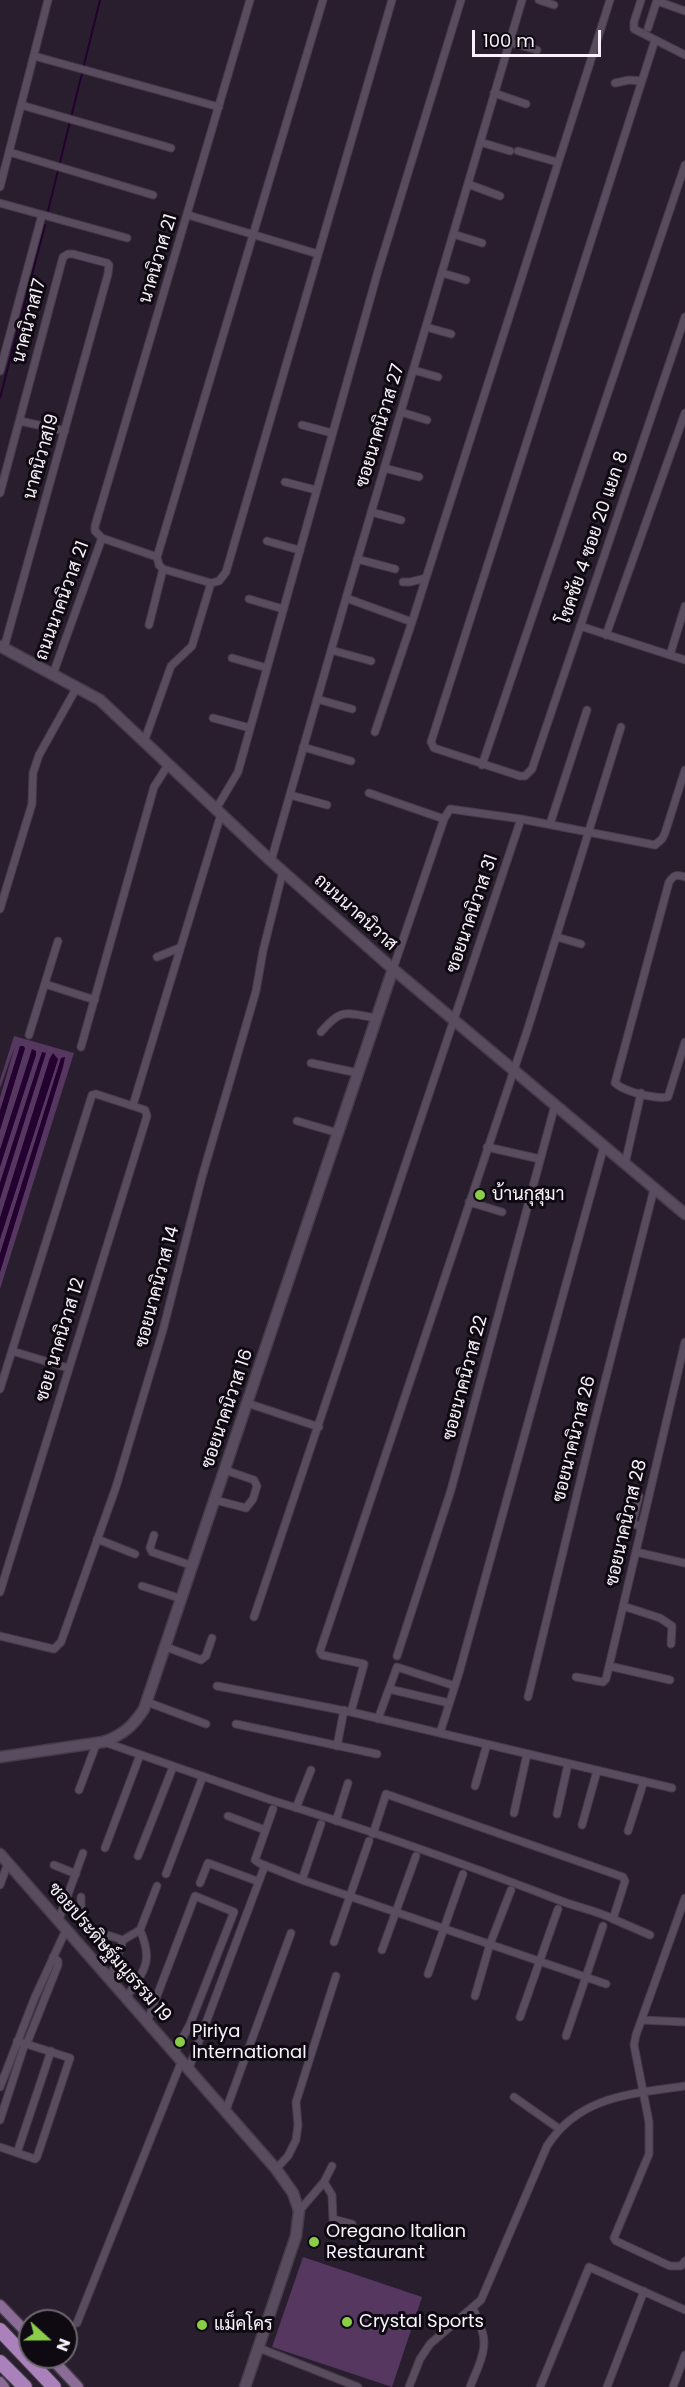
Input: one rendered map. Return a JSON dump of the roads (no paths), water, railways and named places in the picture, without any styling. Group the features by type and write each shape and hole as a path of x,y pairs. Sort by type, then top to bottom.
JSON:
{"highway":[{"path":"0,2330 54,2387"},
{"path":"0,2362 25,2387"}],"main road":[{"path":"0,2305 18,2324"},
{"path":"61,2369 78,2387"},
{"path":"0,2382 4,2387"}],"street":[{"path":"0,187 48,0"},
{"name":"นาคนิวาศ 21","path":"102,538 95,531 95,526 250,0"},
{"path":"323,0 157,557 163,569 211,583 219,581 226,572 392,0"},
{"path":"0,1389 92,1095 96,1094 133,1105 218,811 235,781 378,271 461,0"},
{"name":"ซอยนาคนิวาส 27","path":"272,861 357,559 522,0"},
{"path":"539,0 554,4"},
{"path":"375,732 610,0"},
{"path":"641,0 634,29 685,55"},
{"path":"648,28 657,0 685,11"},
{"path":"655,40 431,742 432,746 439,751 482,765 685,165"},
{"path":"509,42 537,50"},
{"path":"34,56 219,107"},
{"path":"615,82 642,81"},
{"path":"494,93 526,104"},
{"path":"21,105 171,148"},
{"path":"480,142 510,151"},
{"path":"518,151 557,162"},
{"path":"9,152 153,195"},
{"path":"468,184 500,196"},
{"path":"0,203 127,238"},
{"path":"0,371 2,356 42,215"},
{"path":"188,215 318,254"},
{"path":"453,234 482,243"},
{"name":"นาคนิวาส19","path":"2,647 108,274 107,263 73,254 65,255 62,260"},
{"name":"นาคนิวาส17","path":"0,493 62,260"},
{"path":"442,273 466,280"},
{"name":"โชคชัย 4 ซอย 20 แยก 8","path":"482,765 520,776 525,776 532,769 685,317"},
{"path":"426,327 451,334"},
{"path":"413,370 438,377"},
{"path":"401,412 427,420"},
{"path":"606,635 685,413"},
{"path":"20,421 64,431"},
{"path":"302,425 332,433"},
{"path":"384,468 419,477"},
{"path":"285,482 316,490"},
{"path":"371,512 401,520"},
{"path":"102,538 157,557"},
{"name":"ถนนนาคนิวาส 21","path":"53,674 102,538"},
{"path":"267,541 299,550"},
{"path":"357,559 394,569"},
{"path":"149,625 163,569"},
{"path":"403,582 426,578"},
{"path":"144,742 171,666 192,646 211,583"},
{"path":"346,598 412,622"},
{"path":"249,599 283,609"},
{"path":"670,655 685,606"},
{"path":"580,626 685,660"},
{"name":"ถนนนาคนิวาส","path":"2,647 100,700 283,872 393,969 685,1214"},
{"path":"331,650 371,661"},
{"path":"232,658 267,668"},
{"path":"0,909 32,804 33,773 39,755 77,687"},
{"path":"317,699 352,709"},
{"path":"550,824 587,710"},
{"path":"213,718 250,728"},
{"path":"337,1746 364,1664 322,1655 320,1651 557,937 621,727"},
{"path":"303,747 351,761"},
{"path":"81,1047 154,786 168,765"},
{"path":"393,969 445,816 453,808 590,831 649,845 658,843 665,833 685,770"},
{"path":"369,793 445,816"},
{"path":"290,795 327,805"},
{"name":"ซอยนาคนิวาส 31","path":"254,1617 521,819"},
{"name":"ซอยนาคนิวาส 14","path":"0,1635 54,1649 58,1647 116,1487 164,1330 202,1177 256,991 263,951 283,872"},
{"path":"685,877 677,874 669,882 614,1079 616,1085 641,1093 668,1097 685,1042"},
{"path":"557,937 581,944"},
{"path":"29,1035 58,941"},
{"path":"157,957 179,948"},
{"name":"ซอยนาคนิวาส 16","path":"0,1757 100,1742 128,1730 147,1702 393,969"},
{"path":"45,984 95,1000"},
{"path":"321,1032 336,1015 344,1013 377,1018"},
{"path":"311,1063 358,1073"},
{"path":"625,1164 641,1093"},
{"name":"ซอย นาคนิวาส 12","path":"0,1592 147,1116 146,1110 133,1105"},
{"name":"ซอยนาคนิวาส 22","path":"397,1656 451,1490 555,1105"},
{"path":"297,1121 338,1133"},
{"path":"440,1733 604,1146"},
{"path":"487,1147 540,1159"},
{"name":"ซอยนาคนิวาส 26","path":"528,1697 654,1189"},
{"path":"469,1202 502,1212"},
{"name":"ซอยนาคนิวาส 28","path":"609,1666 685,1342"},
{"path":"12,1351 68,1368"},
{"path":"677,1377 685,1379"},
{"path":"247,1402 319,1427"},
{"path":"215,1500 246,1508 253,1499 256,1483 225,1470"},
{"path":"639,1496 632,1524 641,1526"},
{"path":"154,1535 150,1548 152,1552 193,1566"},
{"path":"97,1539 135,1554"},
{"path":"636,1552 685,1563"},
{"path":"142,1586 182,1599"},
{"path":"623,1606 660,1618 672,1626 671,1644"},
{"path":"166,1647 201,1660 206,1656 212,1638"},
{"path":"576,1677 603,1682 609,1666 670,1680"},
{"path":"378,1719 397,1667 455,1686"},
{"path":"217,1686 347,1711 672,1788"},
{"path":"389,1689 449,1703"},
{"path":"147,1702 206,1724"},
{"path":"236,1724 377,1754"},
{"path":"79,1790 100,1742 336,1821 371,1837 463,1863 650,1935"},
{"path":"475,1786 487,1744"},
{"path":"514,1813 527,1754"},
{"path":"105,1848 140,1755"},
{"path":"557,1814 568,1764"},
{"path":"138,1856 173,1767"},
{"path":"296,1808 311,1770"},
{"path":"582,1825 597,1771"},
{"path":"166,1874 202,1776"},
{"path":"628,1831 644,1781"},
{"path":"336,1821 348,1783"},
{"path":"334,1942 348,1896 386,1794 623,1877 625,1881 613,1919"},
{"path":"273,1809 255,1860 302,1880 606,1984"},
{"path":"228,1816 265,1830"},
{"path":"302,1880 321,1824"},
{"path":"0,2087 58,1965 58,1961 53,1957 83,1853"},
{"name":"ซอยประดิษฐ์มนูธรรม 19","path":"0,1854 226,2110 276,2169 293,2193 298,2211 296,2236 244,2387"},
{"path":"382,1950 416,1856"},
{"path":"0,1885 8,1863"},
{"path":"200,1883 208,1863 257,1881"},
{"path":"54,1865 76,1874"},
{"path":"78,2320 182,2060 265,1865"},
{"path":"428,1974 463,1874"},
{"path":"110,1980 123,1940 140,1930 157,1886"},
{"path":"475,1996 490,1944 511,1890"},
{"path":"147,2022 195,1896 234,1912 190,2024 182,2060"},
{"path":"81,1897 81,1921 85,1928 123,1940"},
{"path":"685,1898 634,2044 650,2122 649,2154 614,2238 670,2266 681,2266 685,2261"},
{"path":"520,2017 558,1909"},
{"path":"567,2036 603,1926"},
{"path":"126,1998 143,1972 146,1962 147,1947 140,1930"},
{"path":"226,2110 291,1933"},
{"path":"276,2169 288,2156 296,2140 298,2125 296,2102 336,1976"},
{"path":"642,2020 685,2022"},
{"path":"0,2147 35,2159 37,2157 70,2058 23,2042"},
{"path":"0,2120 23,2042"},
{"path":"17,2153 51,2051"},
{"path":"409,2387 429,2344 473,2308 485,2291 547,2146 558,2128 579,2112 595,2104 643,2092 685,2086"},
{"path":"514,2097 558,2128"},
{"path":"298,2211 324,2182 332,2166"},
{"path":"324,2182 332,2195 333,2219 352,2224"},
{"path":"540,2387 588,2268 592,2267 685,2310"},
{"path":"607,2387 644,2291"},
{"path":"470,2387 483,2352 484,2342 483,2332 473,2308"},
{"path":"259,2348 358,2387"},
{"path":"673,2387 685,2355"}],"waterway":[{"path":"48,211 100,0"},
{"path":"0,398 45,225"}],"place":[{"name":"บ้านกุสุมา","path":"480,1195"},
{"name":"Piriya International","path":"180,2042"},
{"name":"Oregano Italian Restaurant","path":"314,2242"},
{"name":"Crystal Sports","path":"347,2322"},
{"name":"แม็คโคร","path":"202,2325"}]}
